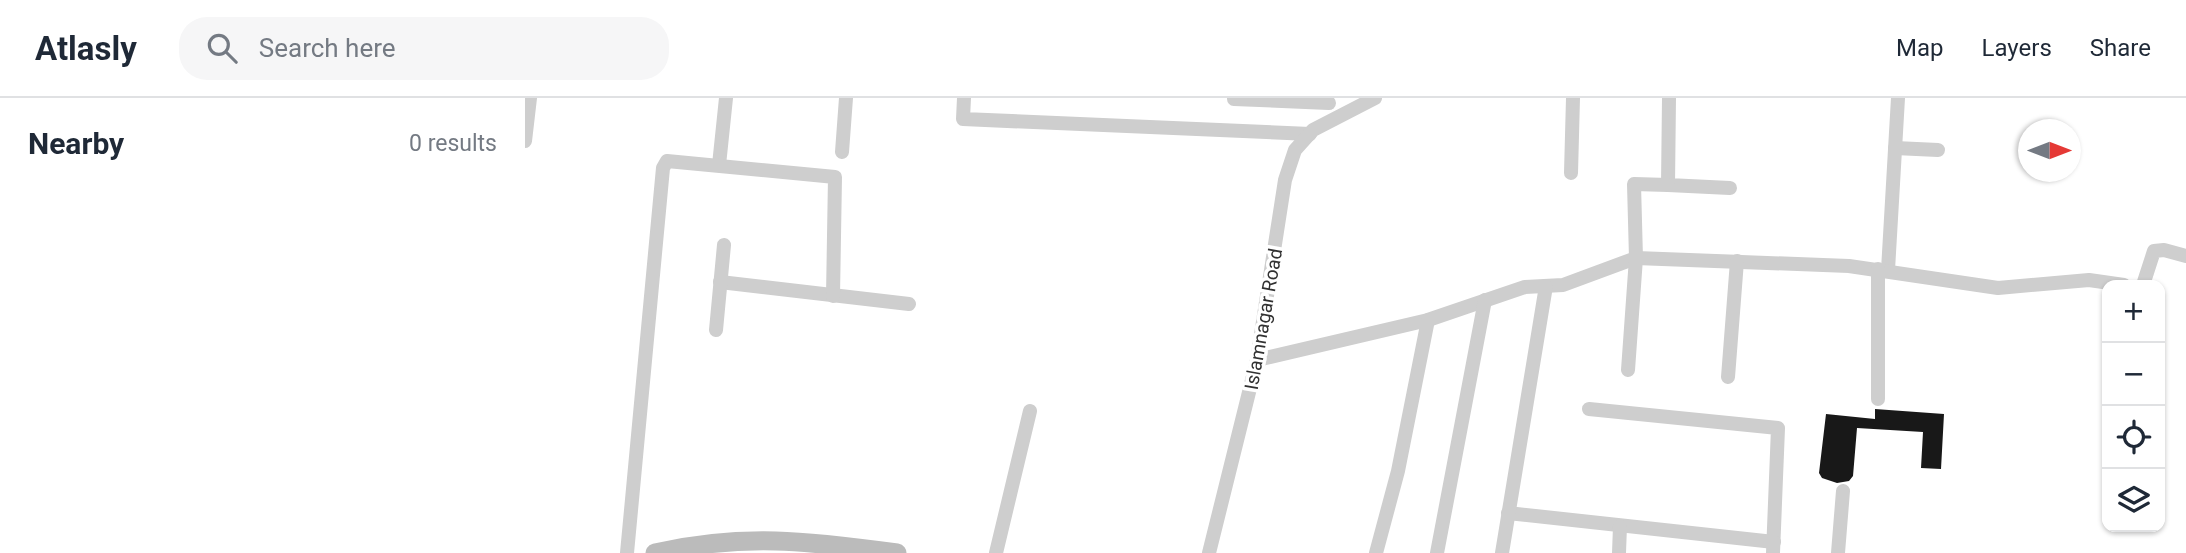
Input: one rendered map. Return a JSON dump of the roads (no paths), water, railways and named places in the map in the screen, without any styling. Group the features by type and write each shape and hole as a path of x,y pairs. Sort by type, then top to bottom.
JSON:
{"main road":[{"path":"655,553 705,542 733,540 897,553"}],"street":[{"path":"719,165 726,98"},
{"path":"842,152 846,98"},
{"path":"964,98 963,119 1310,134"},
{"name":"Islamnagar Road","path":"1209,553 1257,360 1285,180 1294,150 1310,134 1375,98"},
{"path":"1571,173 1573,98"},
{"path":"1668,185 1669,98"},
{"path":"1878,399 1883,270 1898,98"},
{"path":"1234,99 1329,101 1329,122"},
{"path":"525,141 528,106"},
{"path":"1895,148 1938,150"},
{"path":"627,553 663,168 667,161 835,177 833,296"},
{"path":"1628,370 1636,258 1634,184 1730,188"},
{"path":"716,330 725,245"},
{"path":"2145,280 2154,251 2186,256"},
{"path":"1257,360 1428,320 1525,287 1563,285 1636,258 1883,270 1998,288 2089,280 2102,282"},
{"path":"1728,377 1737,261"},
{"path":"720,282 909,304"},
{"path":"1502,553 1546,286"},
{"path":"1437,553 1485,300"},
{"path":"1376,553 1398,471 1428,320"},
{"path":"1507,513 1773,547 1778,428 1589,409"},
{"path":"996,553 1030,411"},
{"path":"1838,553 1843,491"},
{"path":"1619,553 1620,526"}]}
